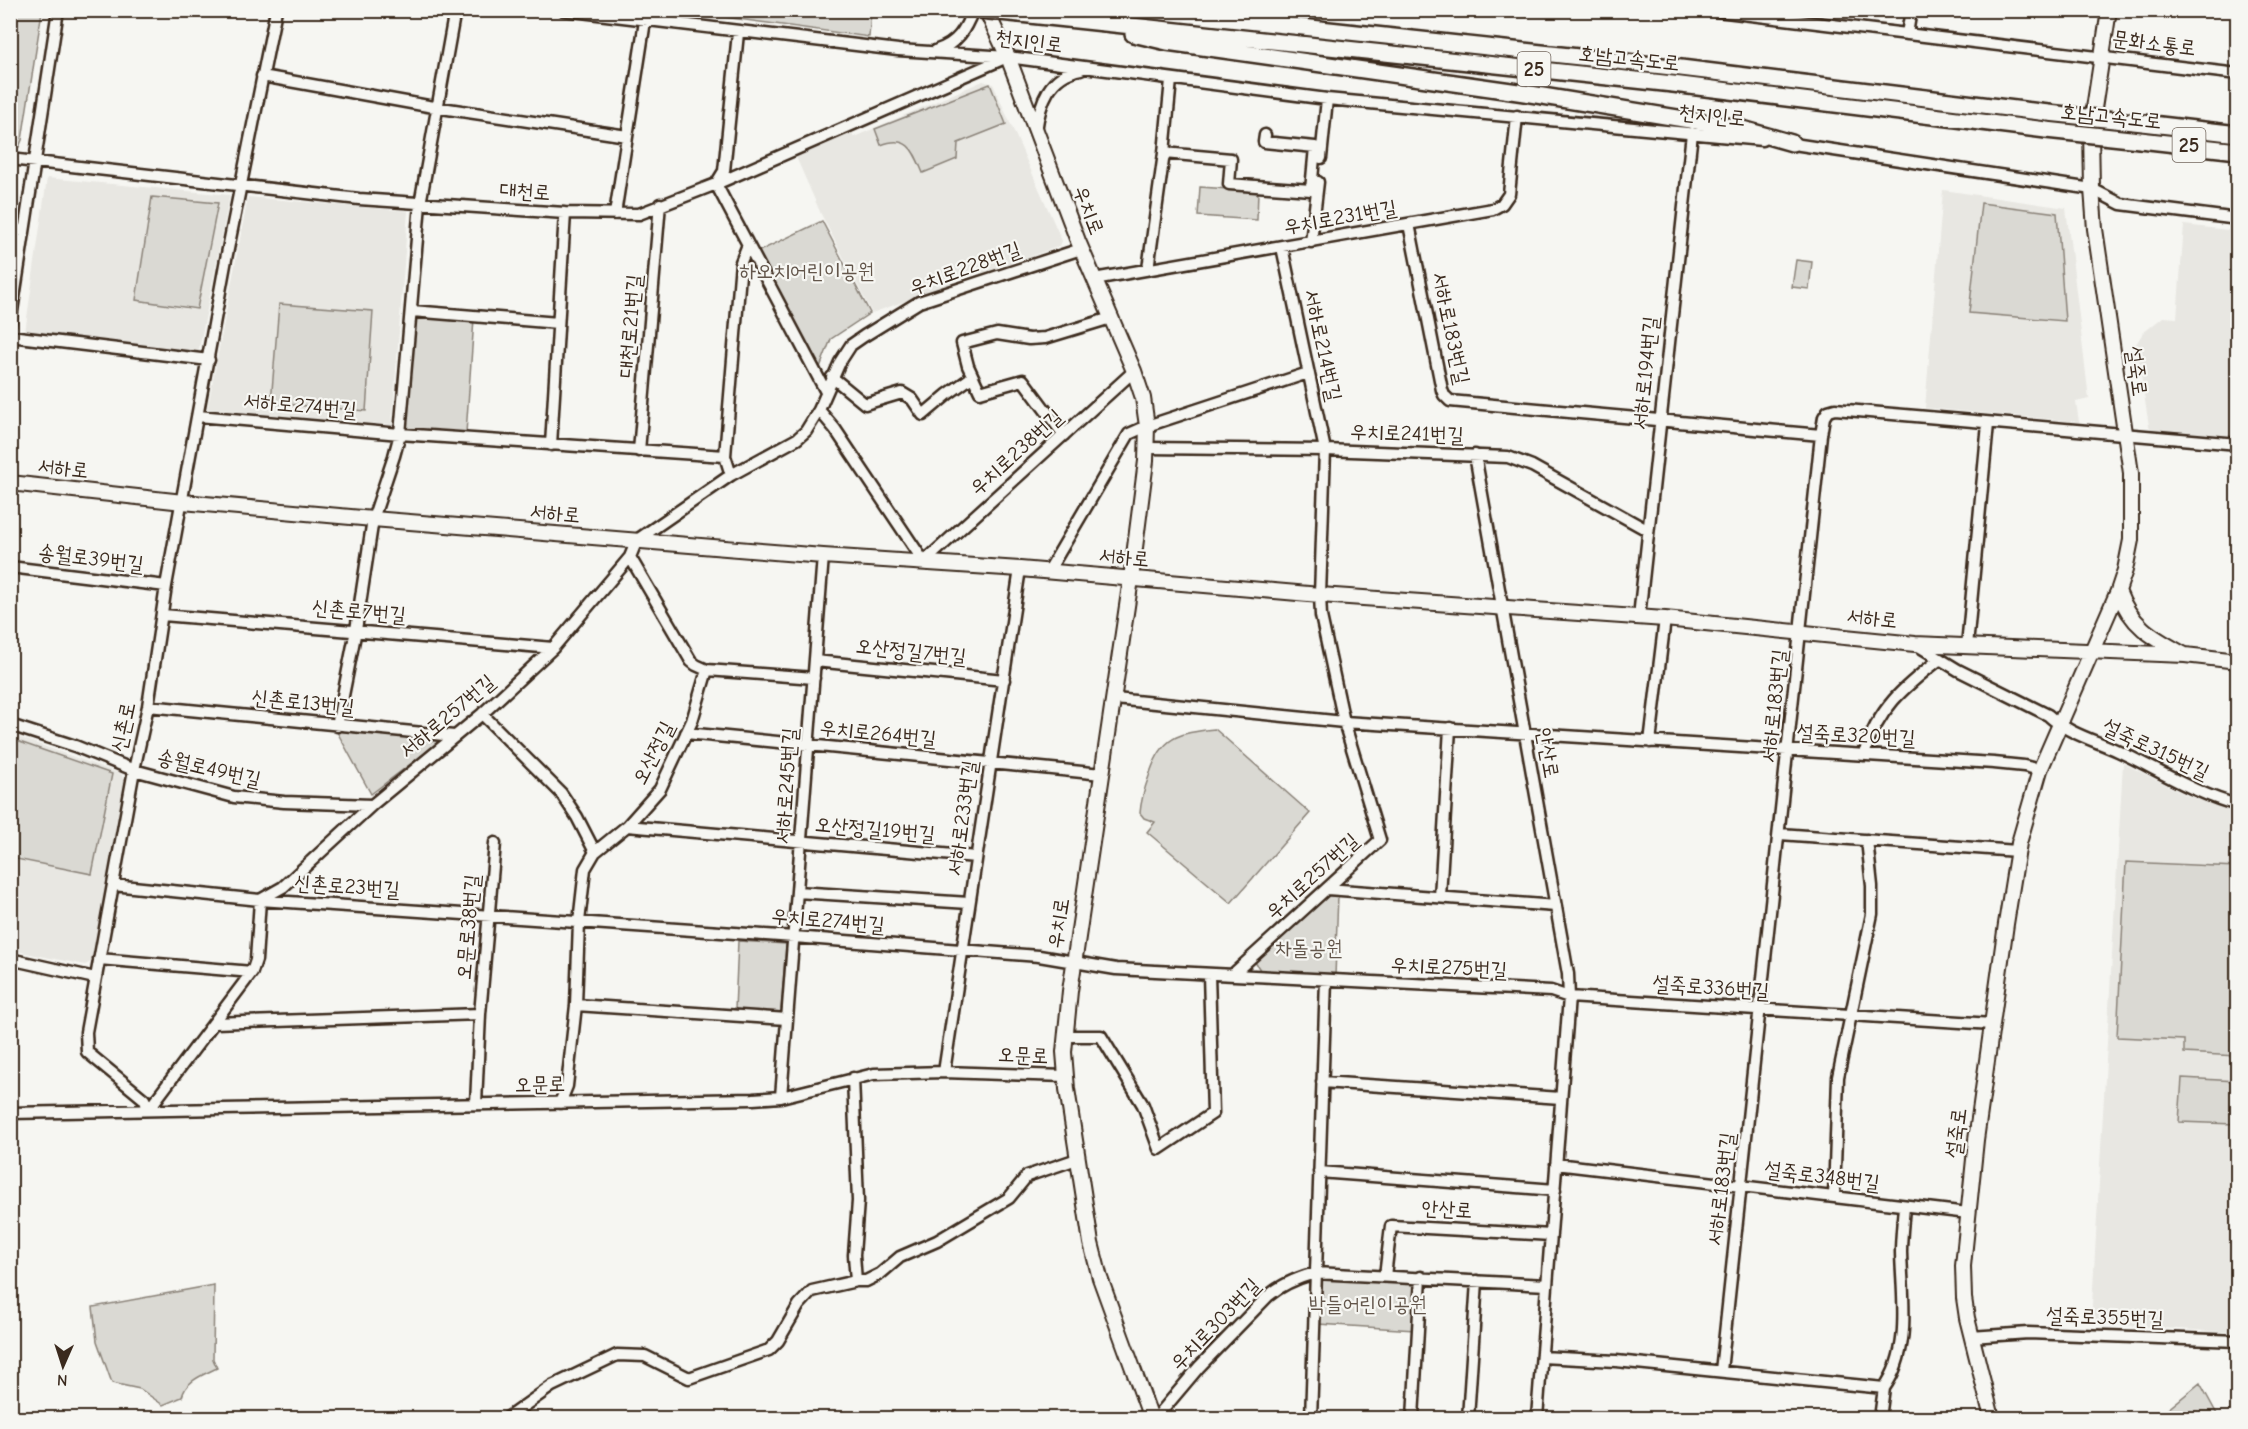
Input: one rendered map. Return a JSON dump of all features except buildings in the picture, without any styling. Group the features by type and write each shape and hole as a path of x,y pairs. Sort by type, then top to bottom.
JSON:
{"highway":[{"name":"호남고속도로","path":"979,10 1673,84 2238,151"},
{"name":"호남고속도로","path":"1146,10 1681,68 2238,134"},
{"path":"1080,20 1167,42 1518,92 1739,128 1792,143"}],"main road":[{"name":"우치로","path":"986,10 1008,57 1081,249 1134,372 1143,398 1147,426 1147,448 1131,579 1065,1036 1066,1076 1091,1243 1100,1278 1151,1419"},
{"name":"설죽로","path":"1992,1419 1971,1337 1963,1282 1968,1214 1992,1024 2018,851 2026,814 2040,770 2118,591 2125,570 2131,531 2131,473 2095,229 2092,189 2091,128 2109,10"},
{"name":"서하로","path":"10,483 183,502 373,519 823,556 1020,569 1320,595 1665,619 1916,644 2185,655 2238,661"},
{"path":"2118,591 2124,606 2137,624 2154,638 2185,655"}],"street":[{"path":"10,324 58,10"},
{"path":"183,502 240,186 276,10"},
{"path":"338,726 373,519 399,434 420,204 455,10"},
{"name":"천지인로","path":"564,10 738,33 930,52 1008,57 1327,99 1792,143 2092,189 2121,204 2238,219"},
{"path":"930,52 947,47 958,40 973,10"},
{"name":"문화소통로","path":"1709,10 1763,14 2238,74"},
{"path":"1907,34 1911,10"},
{"path":"615,214 645,21"},
{"path":"738,33 724,171 716,184 747,247 826,392"},
{"name":"대천로","path":"10,159 420,204 565,213 639,214 716,184 1008,57"},
{"path":"1036,131 1039,109 1048,90 1067,74 1087,68"},
{"path":"262,76 437,107 627,136"},
{"path":"1148,269 1164,153 1171,80"},
{"path":"1311,242 1327,99"},
{"name":"우치로231번길","path":"1094,279 1493,209 1502,204 1509,194 1516,116"},
{"name":"서하로194번길","path":"1639,617 1692,133"},
{"path":"1164,153 1231,159 1229,184 1311,190 1315,147 1264,142 1265,135"},
{"name":"대천로21번길","path":"639,451 660,204"},
{"path":"565,213 551,445 725,456"},
{"name":"서하로183번길","path":"1409,225 1442,390 1446,398 1454,402 1821,435 1721,1371"},
{"path":"10,229 24,231"},
{"path":"731,475 725,456 741,262 747,247"},
{"name":"서하로214번길","path":"1282,247 1325,450 1320,595"},
{"name":"우치로228번길","path":"637,540 731,475 797,439 806,431 819,410 832,377 851,345 919,302 1081,249"},
{"path":"412,311 558,323"},
{"path":"1064,435 1023,380 980,392 972,377 962,343 997,334 1029,339 1045,338 1111,318"},
{"path":"10,336 209,360"},
{"name":"우치로238번길","path":"924,562 1134,372"},
{"path":"1048,572 1130,434 1147,426 1308,373"},
{"path":"832,377 865,404 902,393 912,399 923,415 972,377"},
{"path":"1821,435 1824,417 1828,411 1835,409 2238,444"},
{"path":"819,410 836,429 924,562"},
{"name":"서하로274번길","path":"198,416 551,445"},
{"path":"1967,646 1988,424"},
{"name":"우치로241번길","path":"1147,448 1325,450 1500,456 1516,459 1647,530"},
{"path":"1475,455 1503,606"},
{"name":"신촌로","path":"149,1109 144,1100 87,1052 86,1032 112,885 148,706 166,586 183,502"},
{"name":"서하로257번길","path":"261,900 284,886 372,805 482,714 553,648 630,557 637,540"},
{"name":"서하로245번길","path":"781,1097 823,556"},
{"path":"630,557 691,661 696,665 706,669 814,678"},
{"name":"송월로39번길","path":"10,567 166,586"},
{"name":"서하로233번길","path":"944,1072 1020,569"},
{"path":"1320,595 1321,616 1344,722"},
{"name":"안산로","path":"1503,606 1568,974 1569,997 1537,1419"},
{"name":"신촌로7번길","path":"163,615 553,648"},
{"path":"1650,742 1665,619"},
{"path":"1916,644 1958,670 2048,715 2060,726"},
{"path":"1864,755 1871,732 1881,714 1914,680 1940,659"},
{"name":"오산정길7번길","path":"815,661 1004,680"},
{"name":"오산정길","path":"560,1103 567,1086 576,1005 579,922 585,869 595,852 627,826 660,789 692,721 706,669"},
{"path":"1114,699 1344,722 1525,734"},
{"name":"신촌로13번길","path":"148,706 454,736"},
{"path":"482,714 561,793 577,817 595,852"},
{"name":"우치로257번길","path":"1232,975 1380,840 1344,722"},
{"name":"송월로49번길","path":"10,725 75,746 134,771 234,797 259,801 372,805"},
{"name":"설죽로315번길","path":"2060,726 2118,751 2183,784 2238,805"},
{"path":"1440,897 1450,728"},
{"name":"우치로264번길","path":"686,733 1102,774"},
{"name":"설죽로320번길","path":"1525,734 2024,765 2040,770"},
{"name":"오산정길19번길","path":"627,826 976,857"},
{"path":"1780,834 2018,851"},
{"path":"1834,1197 1836,1092 1872,914 1872,886 1867,840"},
{"name":"오문로38번길","path":"476,1104 480,1014 495,843"},
{"name":"신촌로23번길","path":"112,885 261,900 579,922"},
{"path":"1327,889 1556,906"},
{"path":"797,892 969,903"},
{"path":"149,1109 252,972 256,960 261,900"},
{"name":"우치로274번길","path":"579,922 1050,957 1074,963"},
{"path":"10,959 95,978"},
{"path":"99,959 252,972"},
{"name":"우치로275번길","path":"1074,963 1116,969 1551,992 1569,997"},
{"path":"1065,1036 1101,1036 1143,1105 1159,1149 1213,1113 1209,974"},
{"path":"1311,1419 1326,980"},
{"name":"설죽로336번길","path":"1569,997 1992,1024"},
{"path":"576,1005 787,1019"},
{"path":"214,1023 480,1014"},
{"name":"오문로","path":"10,1113 781,1097 874,1074 944,1072 1066,1076"},
{"path":"853,1078 858,1201 854,1255 856,1281"},
{"path":"1322,1082 1561,1098"},
{"path":"507,1419 552,1386 617,1355 645,1356 689,1378 769,1350 778,1341 799,1305 812,1290 866,1281 880,1274 900,1257 937,1241 1009,1198 1027,1176 1077,1159"},
{"name":"설죽로348번길","path":"1556,1164 1968,1214"},
{"name":"안산로","path":"1319,1172 1555,1190"},
{"name":"설죽로348번길","path":"1884,1388 1897,1363 1904,1312 1901,1240 1904,1206"},
{"name":"안산로","path":"1385,1276 1391,1226 1551,1235"},
{"name":"우치로303번길","path":"1156,1419 1199,1367 1268,1296 1278,1287 1315,1273 1547,1285"},
{"path":"1413,1419 1421,1277"},
{"path":"1468,1419 1477,1281"},
{"name":"설죽로355번길","path":"1971,1337 2028,1333 2238,1341"},
{"path":"1542,1357 1616,1361 1884,1388 1881,1419"}],"shaded area":[{"path":"983,81 993,84 1062,241 1060,246 872,313 821,214 796,157 852,133 854,137"},
{"path":"47,178 230,195 198,354 25,332"},
{"path":"1943,190 2066,208 2089,399 2076,402 2079,422 1925,408"},
{"path":"248,197 408,211 392,425 207,411"},
{"path":"2184,225 2237,231 2237,439 2155,433 2149,426 2136,344 2143,333 2163,317 2177,318"},
{"path":"10,734 121,774 126,783 91,962 85,965 11,950"},
{"path":"2123,763 2186,795 2237,813 2237,1333 2091,1323"}],"green space":[{"path":"858,10 871,12 869,37 680,11"},
{"path":"10,11 42,11 22,140 19,147 10,148"},
{"path":"990,84 1006,124 958,143 957,159 923,173 917,158 904,143 890,142 881,145 875,129"},
{"path":"1200,187 1258,191 1257,220 1198,216"},
{"path":"152,197 218,203 197,309 136,300"},
{"path":"1981,203 2057,213 2065,321 1969,313"},
{"name":"하오치어린이공원","path":"822,221 870,313 831,339 819,370 755,253"},
{"path":"1796,260 1812,262 1809,289 1792,287"},
{"path":"279,304 373,311 366,411 271,403"},
{"path":"420,314 474,319 466,433 404,429 414,319"},
{"path":"1215,729 1310,813 1231,903 1147,832 1155,822 1144,818 1140,813 1143,794 1154,763 1165,745 1181,735"},
{"path":"336,730 442,740 371,794"},
{"path":"11,739 112,774 92,874 11,858"},
{"path":"2126,862 2237,867 2237,1056 2184,1053 2184,1040 2117,1037"},
{"name":"차돌공원","path":"1338,895 1335,976 1262,973 1255,962 1326,896"},
{"path":"738,941 786,944 781,1012 735,1010"},
{"path":"2182,1078 2237,1081 2235,1124 2179,1122"},
{"name":"박들어린이공원","path":"1321,1278 1417,1284 1415,1330 1318,1324"},
{"path":"214,1285 213,1359 217,1368 191,1382 182,1397 163,1405 140,1389 112,1383 97,1341 93,1307"},
{"path":"2200,1383 2219,1418 2160,1418 2161,1415"}]}
